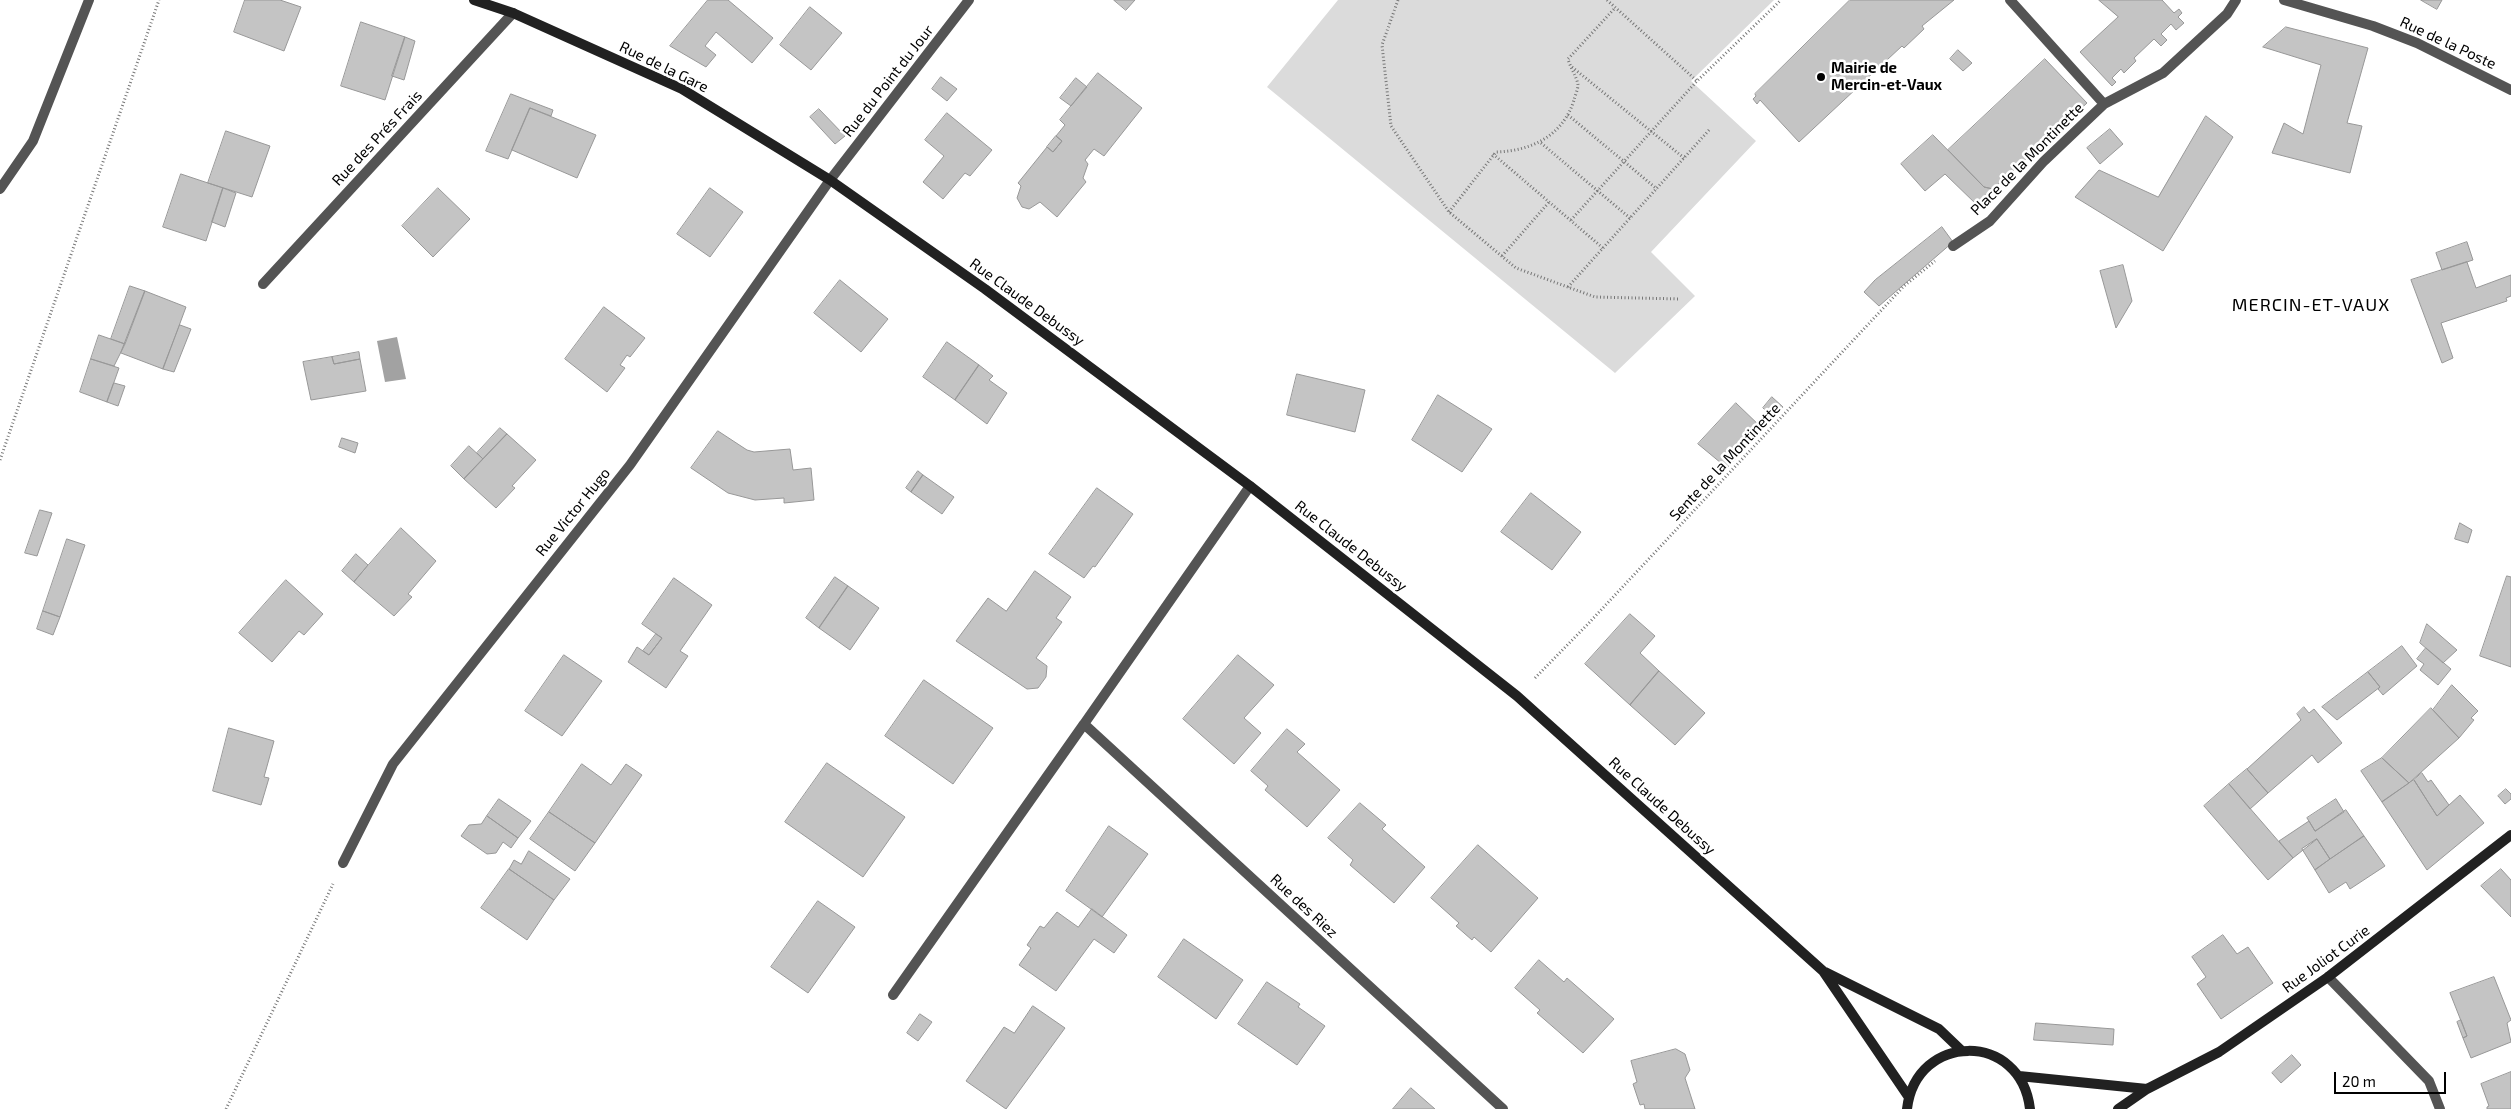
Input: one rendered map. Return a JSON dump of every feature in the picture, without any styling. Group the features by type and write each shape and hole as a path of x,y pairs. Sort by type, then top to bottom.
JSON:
{"street":[{"path":"0,189 33,140 90,0"},
{"name":"Rue de la Gare","path":"474,0 513,13 682,89 830,180"},
{"name":"Rue du Point du Jour","path":"830,180 969,0"},
{"path":"2010,0 2104,104"},
{"name":"Place de la Montinette","path":"1953,246 1990,221 2044,161 2104,104 2163,73 2227,14 2236,0"},
{"name":"Rue de la Poste","path":"2284,0 2374,26 2418,43 2511,90"},
{"name":"Rue des Prés Frais","path":"263,284 513,13"},
{"name":"Rue Claude Debussy","path":"830,180 985,289 1250,486 1516,696 1823,971"},
{"name":"Rue Victor Hugo","path":"343,864 393,764 630,465 830,180"},
{"path":"893,994 1250,486"},
{"name":"Rue des Riez","path":"1084,724 1503,1109"},
{"name":"Rue Joliot Curie","path":"2118,1109 2146,1089 2219,1052 2328,977 2511,835"},
{"path":"1823,971 1939,1029 1962,1050"},
{"path":"1823,971 1908,1096"},
{"path":"2328,977 2429,1081 2440,1109"},
{"path":"1907,1109 1908,1096 1916,1079 1928,1065 1944,1055 1962,1050 1994,1055 2008,1064 2019,1076 2029,1095 2030,1109"},
{"path":"2019,1076 2146,1089"}],"path":[{"path":"0,460 159,0"},
{"path":"1398,0 1382,45 1391,126 1449,212 1516,268 1595,297 1680,300"},
{"path":"1607,0 1697,80"},
{"path":"1571,220 1697,80 1781,0"},
{"path":"1449,212 1493,154 1496,152 1516,151 1541,143 1563,123 1568,115 1578,85 1568,59 1615,8"},
{"path":"1570,66 1684,158"},
{"path":"1568,115 1657,188"},
{"path":"1568,287 1710,129"},
{"path":"1541,143 1631,219"},
{"path":"1493,154 1604,249"},
{"path":"1502,256 1550,201"},
{"name":"Sente de la Montinette","path":"1516,696 1594,618 1904,286 1953,246"},
{"path":"226,1109 343,864"}],"shaded area":[{"path":"1338,0 1774,0 1691,81 1756,141 1651,252 1695,296 1615,373 1267,87"},
{"path":"397,337 406,379 385,382 377,341"}],"building":[{"path":"245,0 280,0 301,7 284,51 234,32"},
{"path":"708,0 728,0 773,38 752,63 716,32 705,46 716,55 706,67 670,46"},
{"path":"1114,0 1135,0 1126,10"},
{"name":"Mairie de Mercin-et-Vaux","path":"1850,0 1954,0 1922,26 1924,29 1904,48 1902,46 1799,142 1760,100 1757,104 1753,99 1756,96 1755,94"},
{"path":"2099,0 2162,0 2174,13 2179,9 2182,13 2178,17 2184,23 2176,30 2171,24 2161,34 2167,40 2161,46 2154,39 2134,58 2136,61 2124,73 2121,69 2112,78 2116,82 2112,86 2080,52 2118,17"},
{"path":"2421,0 2442,0 2437,9"},
{"path":"810,7 842,33 811,70 780,45"},
{"path":"361,22 405,37 385,100 341,86"},
{"path":"2286,27 2368,48 2347,123 2362,126 2350,173 2272,153 2284,123 2303,134 2321,65 2263,47"},
{"path":"405,37 415,41 404,80 392,76"},
{"path":"1958,50 1972,63 1963,71 1950,59"},
{"path":"2045,59 2087,103 1993,189 1984,187 1948,150"},
{"path":"1098,73 1142,108 1104,156 1094,149 1085,160 1088,164 1083,178 1086,182 1057,217 1040,202 1029,209 1022,207 1017,198 1021,186 1018,183 1047,147 1053,152 1062,141 1056,136 1065,125 1060,120"},
{"path":"941,77 957,89 947,101 932,89"},
{"path":"1076,78 1087,87 1071,106 1060,98"},
{"path":"511,94 553,110 551,116 530,108 508,159 486,151"},
{"path":"530,108 596,135 577,178 512,150"},
{"path":"819,109 845,136 835,144 810,117"},
{"path":"947,113 992,150 970,176 965,173 943,199 923,182 944,156 925,140"},
{"path":"2206,116 2233,137 2163,251 2075,197 2099,170 2158,197"},
{"path":"2110,129 2123,144 2100,164 2087,148"},
{"path":"226,131 270,146 252,197 208,183"},
{"path":"1933,135 1984,187 1993,189 1977,205 1945,174 1925,191 1901,164"},
{"path":"1056,136 1062,141 1053,152 1047,147"},
{"path":"181,174 223,188 206,241 163,227"},
{"path":"223,188 236,193 225,227 212,222"},
{"path":"438,188 470,219 433,257 402,226"},
{"path":"710,188 743,212 710,257 677,234"},
{"path":"1942,227 1953,242 1879,306 1864,292 1875,280"},
{"path":"2467,242 2473,260 2442,270 2436,253"},
{"path":"2467,262 2476,288 2511,275 2511,296 2506,298 2507,301 2441,323 2453,358 2442,363 2411,280"},
{"path":"2123,265 2132,301 2116,328 2100,271"},
{"path":"840,280 888,319 861,352 814,313"},
{"path":"130,286 145,291 125,344 111,339"},
{"path":"145,291 186,307 163,369 121,353"},
{"path":"604,307 645,338 630,357 627,355 620,365 625,368 607,392 565,359"},
{"path":"180,325 191,329 174,372 163,369"},
{"path":"99,335 125,344 114,366 91,359"},
{"path":"947,342 979,365 955,400 923,377"},
{"path":"359,352 360,359 334,364 332,357"},
{"path":"332,357 334,364 360,359 366,391 311,400 303,362"},
{"path":"91,359 119,368 107,402 80,392"},
{"path":"979,365 993,376 989,380 1007,393 987,424 955,400"},
{"path":"1297,374 1365,390 1355,432 1287,415"},
{"path":"114,383 125,386 118,406 107,402"},
{"path":"1438,395 1492,429 1462,472 1412,440"},
{"path":"1772,397 1783,407 1773,418 1763,408"},
{"path":"1736,403 1763,429 1727,468 1698,444"},
{"path":"500,428 507,434 483,459 477,453"},
{"path":"718,431 747,450 754,452 790,449 793,470 811,468 814,500 784,503 784,498 755,500 728,493 691,468"},
{"path":"507,434 536,460 512,486 515,488 496,508 464,479"},
{"path":"342,438 358,443 355,453 339,447"},
{"path":"469,446 483,459 464,479 451,466"},
{"path":"918,471 923,475 911,492 906,488"},
{"path":"923,475 954,497 942,514 911,492"},
{"path":"1097,488 1133,514 1095,567 1093,566 1084,578 1049,554"},
{"path":"1531,493 1581,532 1552,570 1501,532"},
{"path":"40,510 52,513 37,556 25,553"},
{"path":"2460,523 2472,530 2468,543 2455,539"},
{"path":"401,528 436,561 408,594 412,597 394,616 354,582"},
{"path":"67,539 85,545 60,617 43,611"},
{"path":"356,554 368,565 354,582 342,571"},
{"path":"1035,571 1071,597 1056,618 1062,622 1036,658 1047,666 1046,677 1038,688 1027,689 956,641 988,598 1006,611"},
{"path":"2507,576 2511,577 2511,667 2480,656"},
{"path":"835,577 848,586 819,628 806,618"},
{"path":"674,578 712,605 680,651 688,656 666,688 628,662 637,647 649,655 662,638 642,624"},
{"path":"286,580 323,614 304,635 299,631 272,662 239,633"},
{"path":"848,586 879,608 850,650 819,628"},
{"path":"43,611 60,617 53,635 37,629"},
{"path":"1630,614 1655,636 1640,653 1659,671 1630,705 1585,664"},
{"path":"2427,624 2457,650 2443,663 2420,643"},
{"path":"656,634 662,638 649,655 643,651"},
{"path":"2402,646 2417,666 2383,695 2378,689 2380,687 2368,672"},
{"path":"2426,648 2451,669 2438,685 2420,670 2424,664 2417,659"},
{"path":"564,655 602,681 562,736 525,711"},
{"path":"1238,655 1274,685 1244,718 1261,733 1234,764 1183,719"},
{"path":"1659,671 1705,713 1675,745 1630,705"},
{"path":"2368,672 2380,687 2337,720 2322,707"},
{"path":"924,680 993,728 953,784 885,736"},
{"path":"2452,685 2478,711 2471,718 2474,720 2459,738 2433,710"},
{"path":"2304,707 2309,713 2314,709 2342,743 2318,763 2312,755 2268,793 2247,769 2301,720 2297,714"},
{"path":"2431,708 2459,738 2409,783 2382,758"},
{"path":"229,728 274,741 264,777 269,778 261,805 213,791"},
{"path":"1287,729 1305,744 1297,752 1340,790 1307,827 1265,790 1268,786 1251,771"},
{"path":"2382,758 2409,783 2382,802 2361,771"},
{"path":"827,763 905,817 863,877 785,822"},
{"path":"582,764 611,785 626,764 642,775 595,843 549,812"},
{"path":"2247,769 2268,793 2250,809 2229,784"},
{"path":"2422,773 2428,782 2431,780 2449,805 2437,816 2414,780"},
{"path":"2414,780 2437,816 2460,795 2484,823 2427,870 2382,802"},
{"path":"2229,784 2293,858 2268,880 2204,806"},
{"path":"2506,789 2511,794 2511,799 2505,804 2498,796"},
{"path":"499,799 531,821 518,838 487,816"},
{"path":"2336,799 2344,812 2315,831 2307,818"},
{"path":"1360,803 1386,825 1382,829 1425,867 1394,903 1350,865 1353,860 1328,838"},
{"path":"2346,810 2364,836 2330,859 2317,839 2293,858 2279,841 2309,821 2315,831"},
{"path":"549,812 595,843 575,871 530,839"},
{"path":"487,816 518,838 511,848 503,842 496,853 487,854 461,836 469,825 481,824"},
{"path":"1109,826 1148,854 1102,917 1066,891"},
{"path":"2364,836 2385,866 2350,889 2346,882 2329,893 2315,870"},
{"path":"2317,839 2330,859 2315,870 2302,849"},
{"path":"1478,845 1538,898 1491,952 1474,937 1472,940 1456,926 1459,923 1431,898"},
{"path":"529,851 570,879 554,900 509,869 514,860 521,864"},
{"path":"509,869 554,900 527,940 481,908"},
{"path":"2501,869 2511,880 2511,917 2481,886"},
{"path":"818,901 855,927 808,993 771,967"},
{"path":"1092,909 1127,935 1114,953 1094,939 1056,991 1019,965 1031,948 1027,945 1040,926 1044,928 1057,912 1078,927"},
{"path":"2223,935 2237,954 2248,947 2273,983 2221,1019 2197,984 2206,977 2192,957"},
{"path":"1184,939 1243,980 1216,1019 1158,977"},
{"path":"1539,960 1564,982 1567,978 1614,1019 1583,1053 1537,1013 1540,1010 1515,988"},
{"path":"2494,977 2511,1020 2507,1023 2511,1042 2471,1058 2463,1038 2467,1036 2450,993"},
{"path":"1267,982 1300,1004 1298,1007 1325,1026 1297,1065 1238,1024"},
{"path":"1033,1006 1065,1028 1006,1109 966,1081 1004,1027 1014,1033"},
{"path":"920,1014 932,1022 918,1041 907,1033"},
{"path":"2461,1020 2467,1036 2463,1038 2457,1022"},
{"path":"2036,1023 2114,1029 2113,1045 2034,1040"},
{"path":"1676,1049 1685,1054 1690,1070 1685,1078 1695,1109 1645,1109 1644,1104 1640,1105 1633,1084 1637,1082 1631,1061"},
{"path":"2292,1055 2301,1065 2281,1083 2272,1073"},
{"path":"2511,1072 2511,1109 2487,1109 2489,1106 2481,1084"},
{"path":"1411,1088 1435,1109 1393,1109"}],"place":[{"name":"Mairie de Mercin-et-Vaux","path":"1821,77"}],"district":[{"name":"MERCIN-ET-VAUX","path":"2311,305"}]}
